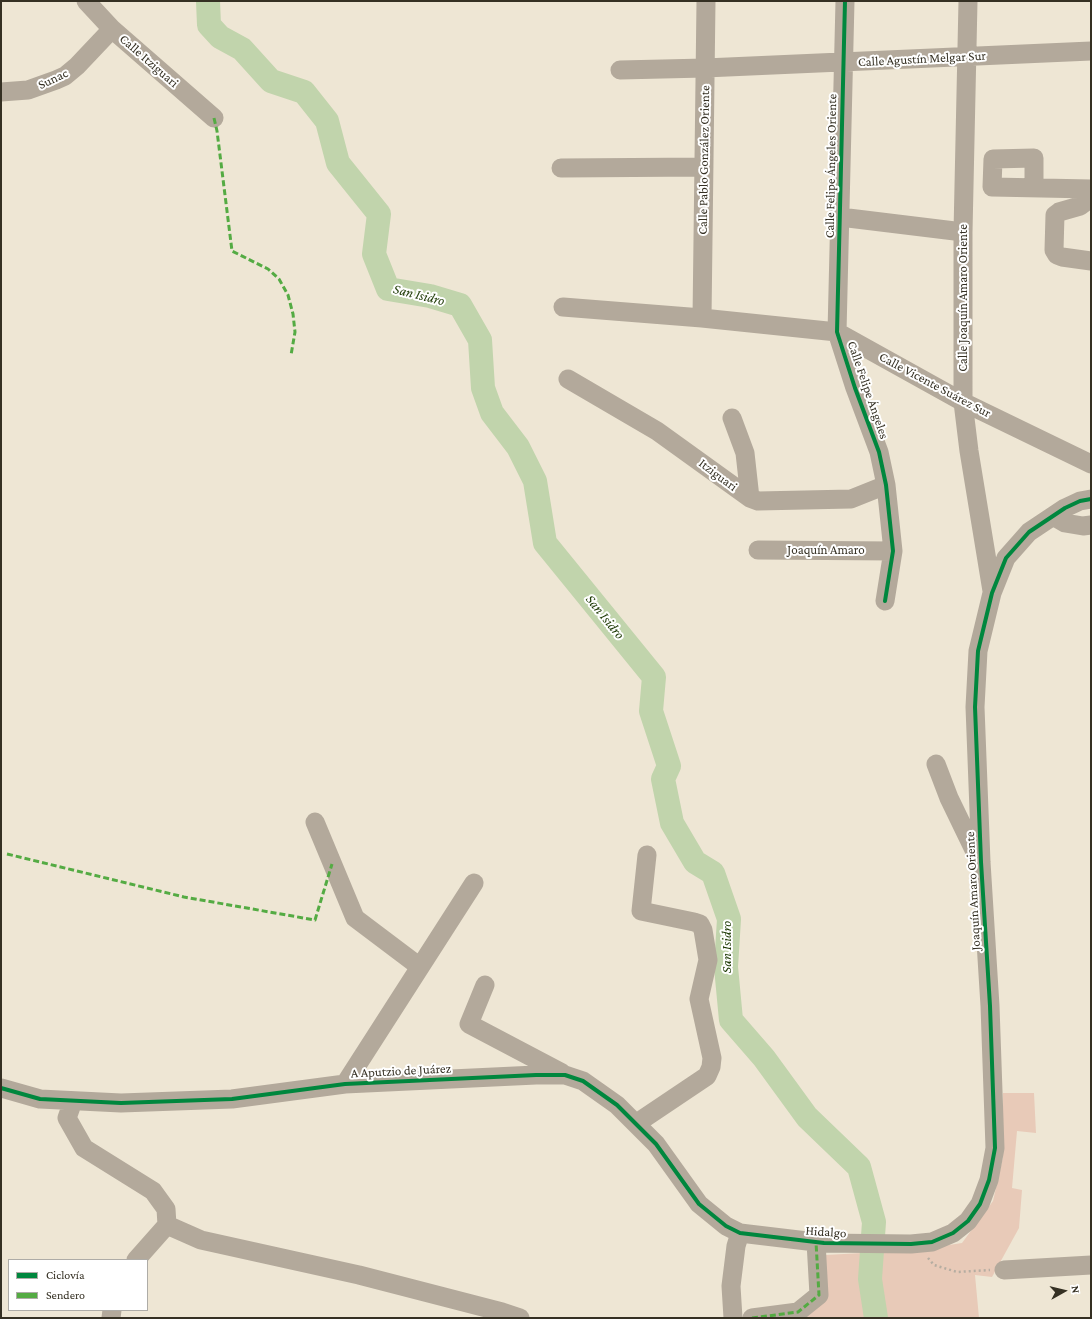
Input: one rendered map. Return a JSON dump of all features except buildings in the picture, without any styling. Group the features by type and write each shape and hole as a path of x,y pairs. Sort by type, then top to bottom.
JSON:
{"street":[{"name":"Calle Itziguari","path":"86,1 112,29 214,118"},
{"name":"Calle Pablo González Oriente","path":"702,318 706,1"},
{"name":"Calle Felipe Ángeles Oriente","path":"837,332 845,1"},
{"name":"Calle Joaquín Amaro Oriente","path":"968,1 963,232 963,402 969,451 992,593"},
{"name":"Sunac","path":"1,92 28,90 65,76 77,66 112,29"},
{"name":"Calle Agustín Melgar Sur","path":"620,70 705,68 1091,51"},
{"path":"561,168 704,167"},
{"path":"1034,188 1091,189"},
{"path":"1091,198 1080,206 1059,212 1055,215 1054,250 1057,255 1062,257 1091,261"},
{"path":"840,217 963,232"},
{"name":"Calle Vicente Suárez Sur","path":"563,307 702,318 837,332 963,402 1091,464"},
{"name":"Calle Felipe Ángeles","path":"837,332 878,452 886,485 893,551 885,601"},
{"name":"Itziguari","path":"568,379 657,431 750,498 758,501 851,499 886,485"},
{"path":"732,418 745,453 750,498"},
{"name":"Joaquín Amaro Oriente","path":"917,1243 932,1242 953,1233 968,1221 980,1204 989,1180 994,1148 990,1006 981,862 975,707 978,651 992,593 1006,558 1029,532 1065,508 1091,499"},
{"path":"1053,516 1065,523 1091,526"},
{"name":"Joaquín Amaro","path":"758,550 893,551"},
{"path":"936,764 949,798 970,843 981,862"},
{"path":"315,822 355,918 420,967"},
{"path":"637,1123 707,1076 711,1067 712,1058 699,999 708,960 703,930 700,924 694,922 642,911 647,855"},
{"path":"345,1084 474,883"},
{"path":"485,984 469,1024 566,1075"},
{"name":"A Aputzio de Juárez","path":"1,1088 40,1099 121,1103 232,1099 345,1084 536,1075 566,1075 584,1081 599,1091 637,1123 656,1144 699,1204 726,1226 740,1233"},
{"path":"73,1101 67,1118 84,1148 153,1191 166,1209 167,1225 137,1259"},
{"path":"167,1225 201,1240 359,1275 520,1318"},
{"path":"733,1318 731,1286 736,1246 740,1233"},
{"name":"Hidalgo","path":"740,1233 820,1242 917,1243"},
{"path":"752,1318 798,1312 819,1296 820,1242"},
{"path":"1004,1270 1091,1265"}],"path":[{"path":"917,1243 934,1265 957,1272 1004,1270"}],"shaded area":[{"path":"1003,1093 1034,1093 1036,1133 1017,1131 1012,1188 1022,1190 1019,1228 992,1277 975,1275 979,1318 802,1318 825,1300 826,1255 917,1250 962,1243 993,1201 1003,1157"}],"waterway":[{"name":"San Isidro","path":"208,1 209,25 220,37 242,49 271,81 304,92 327,121 338,163 379,214 374,254 388,289 430,296 460,305 480,340 483,388 492,413 518,447 535,481 545,543 654,677 651,711 669,766 663,779 672,823 695,862 713,873 729,919 726,967 731,1020 764,1058 807,1117 859,1167 874,1222 870,1279 876,1318"}],"marked path":[{"path":"214,118 217,131 232,251 268,269 279,279 288,295 293,314 295,332 291,355"},
{"path":"7,854 184,897 315,920 332,864"},
{"path":"752,1318 798,1312 819,1295 816,1242"}],"cycle path":[{"path":"845,1 837,332 855,388 879,452 886,485 893,551 885,601"},
{"path":"1,1088 40,1099 121,1103 232,1099 345,1084 565,1075 583,1081 617,1105 656,1144 699,1204 726,1226 740,1233 824,1243 911,1244 932,1242 953,1233 968,1221 980,1204 989,1180 995,1148 990,1006 981,862 975,707 978,651 992,593 1006,558 1029,532 1065,508 1080,501 1091,499"}]}
